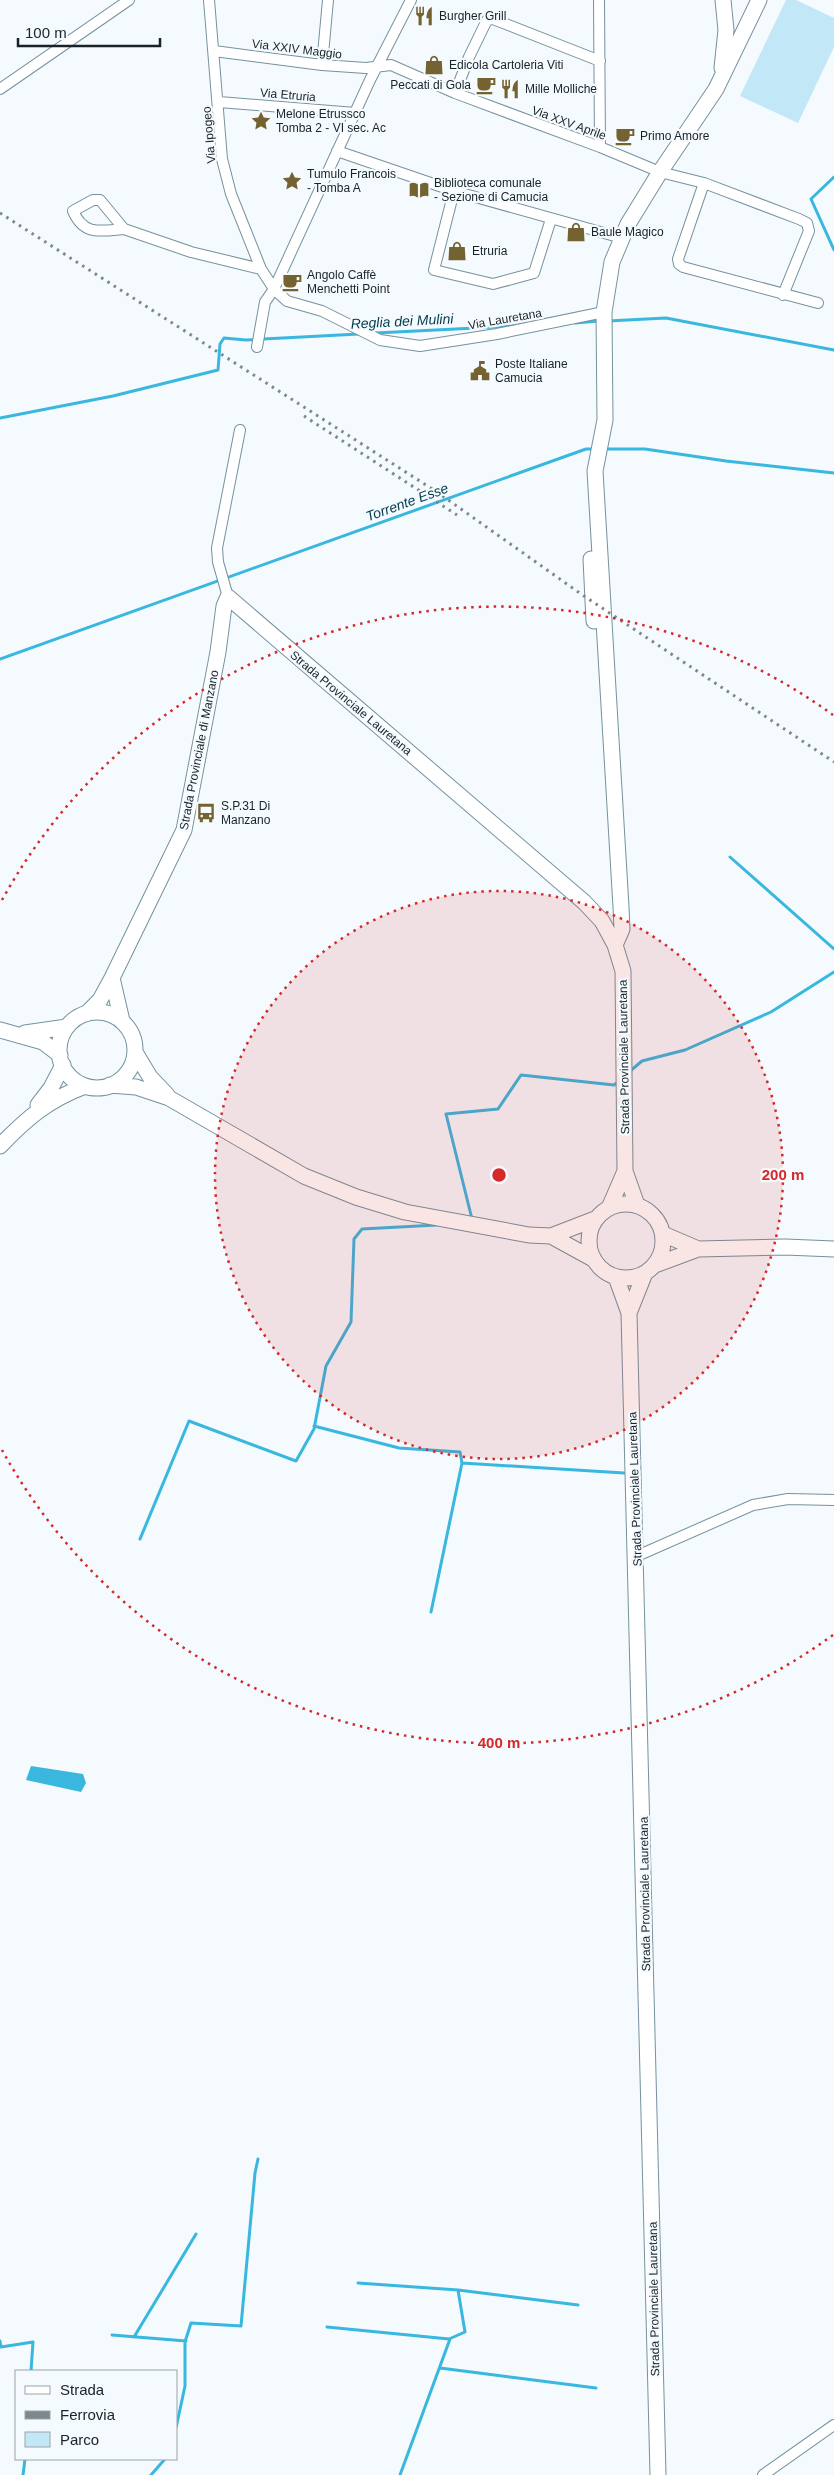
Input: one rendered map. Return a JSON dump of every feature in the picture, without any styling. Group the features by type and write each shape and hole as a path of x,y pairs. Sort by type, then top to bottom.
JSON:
{"main road":[{"path":"716,89 759,0"},
{"path":"724,6 733,20 747,26"},
{"path":"716,89 724,59 724,6"},
{"name":"Strada Provinciale Lauretana","path":"616,945 622,929 610,717 600,671 591,584 591,540 596,495 595,471 605,420 604,312 612,262 628,224 660,172 716,89"},
{"name":"Strada Provinciale Lauretana","path":"227,594 522,847 584,902 602,921 616,945 623,971 625,1171 637,1205"},
{"name":"Strada Provinciale di Manzano","path":"86,1014 100,1000 112,978 184,830 218,652 227,594"},
{"path":"602,921 615,914 621,907"},
{"path":"112,978 122,1021"},
{"path":"19,1034 47,1032 67,1026 86,1014 108,1014 122,1021 131,1032 135,1052 150,1077 169,1098"},
{"path":"0,1146 29,1116 51,1088 61,1060 60,1041 67,1026"},
{"path":"0,1030 43,1042 61,1060 73,1079 85,1086 100,1088 110,1085 126,1075 135,1052"},
{"path":"110,1085 136,1087 169,1098 304,1176 356,1197 405,1212 530,1235 551,1236 593,1259 608,1274 616,1277 628,1278 698,1249 785,1247 834,1249"},
{"path":"29,1116 55,1099 85,1086"},
{"name":"Strada Provinciale Lauretana","path":"551,1236 595,1219 608,1208 625,1171"},
{"path":"608,1208 627,1203 637,1205 650,1212 659,1223 663,1234 698,1249"},
{"path":"593,1259 588,1239 595,1219"},
{"name":"Strada Provinciale Lauretana","path":"629,1313 650,1269 662,1251 663,1234"},
{"name":"Strada Provinciale Lauretana","path":"616,1277 629,1313 637,1556 658,2475"}],"street":[{"path":"0,89 129,0"},
{"name":"Via Ipogeo","path":"209,0 222,159 231,194 261,269 274,288"},
{"path":"322,65 328,0"},
{"path":"256,347 265,302 274,288 355,113 411,0"},
{"path":"600,0 600,147"},
{"path":"455,93 469,56 487,20 493,19 600,61"},
{"name":"Via XXIV Maggio","path":"214,51 322,65 378,67"},
{"name":"Via XXV Aprile","path":"378,67 391,65 455,93 600,147 660,172 704,184 807,223 809,231 784,295"},
{"name":"Via Etruria","path":"218,102 355,113"},
{"path":"337,151 454,191 622,238"},
{"path":"704,184 679,264 683,267 818,304"},
{"path":"454,191 434,270 493,284 534,273 551,219"},
{"path":"124,229 100,200 92,200 73,211 78,222 92,231 124,229 191,252 261,269"},
{"name":"Via Lauretana","path":"274,288 287,301 322,310 380,340 420,346 497,334 604,312"},
{"path":"227,594 218,562 217,548 240,430"},
{"path":"637,1556 754,1505 788,1499 834,1500"},
{"path":"763,2475 834,2425"}],"green space":[{"path":"786,0 796,0 834,18 834,47 798,123 740,96"}],"water":[{"path":"31,1766 83,1774 86,1783 81,1792 26,1780"}],"waterway":[{"path":"834,177 811,199 834,250"},
{"name":"Reglia dei Mulini","path":"608,321 666,318 834,350"},
{"name":"Reglia dei Mulini","path":"575,323 599,321"},
{"name":"Reglia dei Mulini","path":"376,333 514,326"},
{"name":"Reglia dei Mulini","path":"0,418 113,396 218,370 220,344 224,338 246,340 359,334"},
{"name":"Torrente Esse","path":"0,659 586,449 595,449"},
{"name":"Torrente Esse","path":"604,449 645,449 726,461 834,473"},
{"path":"730,857 834,949"},
{"path":"629,1072 642,1061 685,1050 771,1012 834,972"},
{"path":"472,1219 446,1114 498,1109 521,1075 614,1085 619,1081"},
{"path":"140,1539 189,1421 296,1461 314,1429 326,1366 351,1322 354,1239 362,1229 437,1225"},
{"path":"314,1426 399,1448 460,1452 462,1463 431,1612"},
{"path":"462,1463 624,1473"},
{"path":"178,2419 185,2386 185,2342 191,2323 241,2326 255,2173 258,2159"},
{"path":"134,2337 196,2234"},
{"path":"358,2283 458,2290 578,2305"},
{"path":"327,2327 449,2339 465,2332 458,2290"},
{"path":"112,2335 186,2341"},
{"path":"400,2475 450,2339"},
{"path":"0,2341 1,2347 33,2342 31,2370"},
{"path":"440,2368 596,2388"},
{"path":"23,2475 25,2460"},
{"path":"151,2475 164,2460"}],"railway":[{"path":"0,213 437,492 581,594 834,762"},
{"path":"304,416 457,515"}],"place":[{"name":"Burgher Grill","path":"424,16"},
{"name":"Edicola Cartoleria Viti","path":"434,65"},
{"name":"Peccati di Gola","path":"486,85"},
{"name":"Mille Molliche","path":"510,89"},
{"name":"Melone Etrussco Tomba 2 - VI sec. Ac","path":"261,121"},
{"name":"Primo Amore","path":"625,136"},
{"name":"Tumulo Francois - Tomba A","path":"292,181"},
{"name":"Biblioteca comunale - Sezione di Camucia","path":"419,190"},
{"name":"Baule Magico","path":"576,232"},
{"name":"Etruria","path":"457,251"},
{"name":"Angolo Caffè Menchetti Point","path":"292,282"},
{"name":"Poste Italiane Camucia","path":"480,371"},
{"name":"S.P.31 Di Manzano","path":"206,813"}]}
